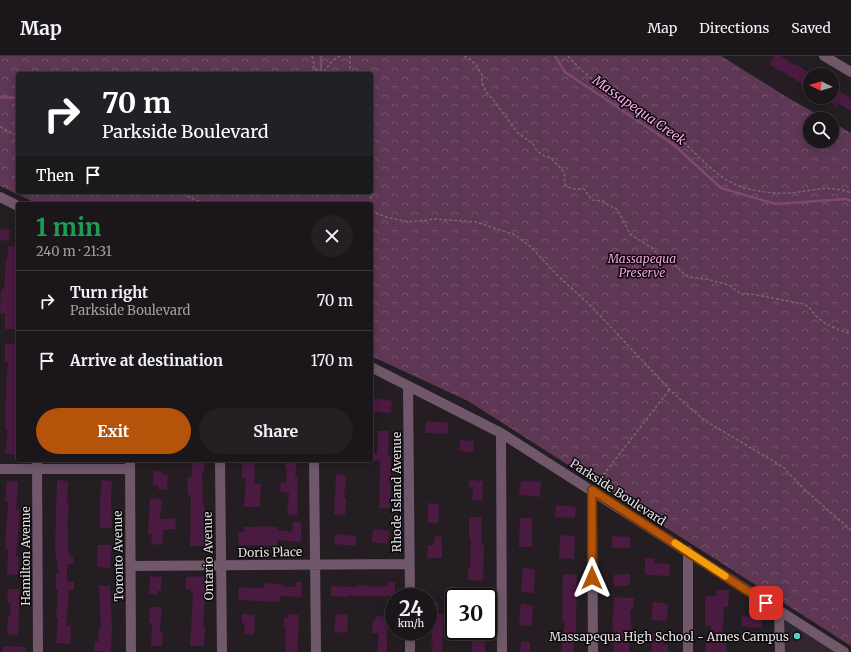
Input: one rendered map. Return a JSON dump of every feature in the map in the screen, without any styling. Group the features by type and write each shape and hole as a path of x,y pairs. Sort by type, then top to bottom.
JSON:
{"street":[{"path":"824,56 851,72"},
{"path":"0,197 16,205"},
{"name":"Parkside Boulevard","path":"373,369 501,433 844,652"},
{"name":"Rhode Island Avenue","path":"408,386 410,588"},
{"path":"501,433 502,652"},
{"name":"Ontario Avenue","path":"220,462 222,652"},
{"path":"314,462 316,652"},
{"path":"0,469 37,465 130,464"},
{"name":"Toronto Avenue","path":"130,464 131,652"},
{"name":"Hamilton Avenue","path":"37,465 38,652"},
{"path":"592,490 593,652"},
{"path":"688,551 688,652"},
{"name":"Doris Place","path":"131,566 409,564"},
{"path":"779,611 780,652"},
{"path":"410,640 410,652"}],"path":[{"path":"312,56 314,64 313,69 324,72 332,61 340,56"},
{"path":"350,56 351,72"},
{"path":"464,56 477,66 482,74 482,83 487,93 517,132 533,144 537,151 544,156 551,158 564,172 564,183 566,186 574,189 584,188 592,200 603,201 609,206 615,208 619,212 630,234 652,248 663,259 676,265 684,274 690,277 706,279 729,285 741,294 751,294 804,304 809,306 818,318 830,326 851,334"},
{"path":"568,56 582,71 672,133 711,169 726,180 747,189 768,192 790,193 840,188 851,193"},
{"path":"0,127 16,134"},
{"path":"182,194 200,202"},
{"path":"373,212 386,217 408,222 435,219 476,222 515,235 531,247 557,275 590,305 670,389 704,420 783,467 805,490 851,530"},
{"path":"592,490 670,389"}],"shaded area":[{"name":"Massapequa High School - Ames Campus","path":"785,621 835,652 785,652"}],"green space":[{"name":"Massapequa Preserve","path":"0,56 721,56 813,112 803,112 803,148 839,148 839,126 851,133 851,646 468,401 373,357 373,202 34,202 17,194 373,194 373,72 16,72 16,194 0,186"}],"building":[{"path":"774,56 781,56 794,65 795,64 803,69 803,85 780,70 779,71 769,64"},
{"path":"839,90 851,98 851,111 839,104"},
{"path":"0,229 10,230 9,241 0,240"},
{"path":"8,246 16,247 16,329 5,329 5,313 0,313 1,289 4,289"},
{"path":"5,344 16,344 16,455 5,454 8,430 6,430 5,407 8,362 5,362"},
{"path":"373,398 392,401 391,413 373,411"},
{"path":"426,421 448,423 448,434 425,433"},
{"path":"378,431 389,431 388,455 391,455 390,508 379,508 380,461 373,460 373,454 377,454"},
{"path":"460,440 474,441 473,452 459,451"},
{"path":"193,462 205,462 204,472 202,472 203,506 205,506 204,538 207,539 207,546 190,546 191,495 188,495 187,478 191,478"},
{"path":"242,462 255,462 254,484 261,484 260,507 244,507 246,478 242,478"},
{"path":"286,462 297,462 295,476 298,476 297,515 287,514 289,493 280,492 281,482 286,483 287,469 285,469"},
{"path":"154,471 162,471 162,474 168,475 167,490 157,489 158,485 153,485"},
{"path":"336,474 346,475 344,498 346,498 345,515 334,514"},
{"path":"57,480 68,481 68,549 70,557 73,557 74,563 67,565 67,582 74,582 74,590 69,590 66,626 71,626 70,644 56,643 58,590 56,590 56,573 59,573 55,549"},
{"path":"102,480 112,481 112,528 100,528"},
{"path":"469,480 483,481 482,501 472,500 473,487 469,487"},
{"path":"7,481 18,482 16,510 20,511 16,556 19,557 18,575 7,574 8,549 5,549 8,502 5,502"},
{"path":"521,481 541,482 540,497 519,495"},
{"path":"150,498 162,499 160,519 175,518 176,529 163,530 162,545 151,544 152,535 148,534"},
{"path":"428,503 439,504 438,523 428,523"},
{"path":"556,505 576,507 575,518 555,517"},
{"path":"469,517 482,517 481,545 484,545 483,581 468,580 468,569 470,569 471,538 469,538"},
{"path":"520,518 532,518 532,547 519,547"},
{"path":"293,522 301,522 301,542 277,540 277,546 239,546 238,532 244,532 244,527 278,527 277,530 292,532"},
{"path":"373,529 389,531 388,544 372,542"},
{"path":"335,534 356,536 356,546 334,544"},
{"path":"560,535 575,536 574,559 559,558"},
{"path":"435,536 442,537 442,558 427,558 428,545 434,545"},
{"path":"612,536 630,537 630,548 612,548"},
{"path":"98,545 112,545 110,568 97,567"},
{"path":"645,558 655,558 654,563 670,564 669,576 645,575"},
{"path":"523,568 535,569 534,593 521,592"},
{"path":"563,574 577,575 576,631 573,652 561,652 565,622 562,621"},
{"path":"630,574 630,585 614,587 613,575"},
{"path":"150,576 162,577 161,591 157,591 157,595 149,594"},
{"path":"204,576 204,646 190,646 193,594 191,594 191,590 186,590 186,577"},
{"path":"296,582 302,582 301,597 280,596 280,602 238,600 239,587 264,588 264,583 295,587"},
{"path":"388,582 395,582 395,588 385,588 385,596 331,596 331,586 388,586"},
{"path":"99,586 110,586 112,629 111,652 94,651 95,641 98,642 99,629 101,629"},
{"path":"8,589 20,589 18,635 7,634 8,616 10,616 11,603 7,603"},
{"path":"717,590 729,590 728,607 724,607 722,643 726,643 726,652 705,652 706,643 710,643 711,626 705,625 705,596 716,596"},
{"path":"614,597 634,598 633,610 630,610 632,629 630,630 629,652 613,652 614,631 612,620"},
{"path":"438,602 438,614 444,614 442,652 432,652 433,644 431,644 431,640 437,640"},
{"path":"653,602 668,604 667,621 651,620"},
{"path":"521,604 533,605 532,626 519,625"},
{"path":"150,607 162,607 160,632 163,632 162,646 151,646 152,623 149,623"},
{"path":"242,614 255,615 254,635 244,634 245,623 242,623"},
{"path":"288,614 299,615 297,652 285,652 286,627 283,627 284,618 288,618"},
{"path":"336,614 348,615 347,633 334,632"},
{"path":"376,616 385,617 385,640 387,640 387,652 377,652 379,633 372,633 373,620 376,620"},
{"path":"742,616 762,618 761,628 741,626"},
{"path":"652,633 663,633 663,645 668,645 668,652 652,652"},
{"path":"472,640 485,640 485,652 472,652"},
{"path":"521,641 530,642 530,652 520,652"},
{"path":"3,646 26,647 26,652 2,652"}],"waterway":[{"path":"321,56 321,72"},
{"name":"Massapequa Creek","path":"555,56 565,72 674,145 721,188 776,204 846,199 851,201"},
{"path":"0,97 16,98"}],"slow traffic":[{"path":"675,543 725,576"}],"place":[{"name":"Massapequa High School - Ames Campus","path":"797,636"}],"route":[{"path":"592,578 592,490 766,603"}]}
